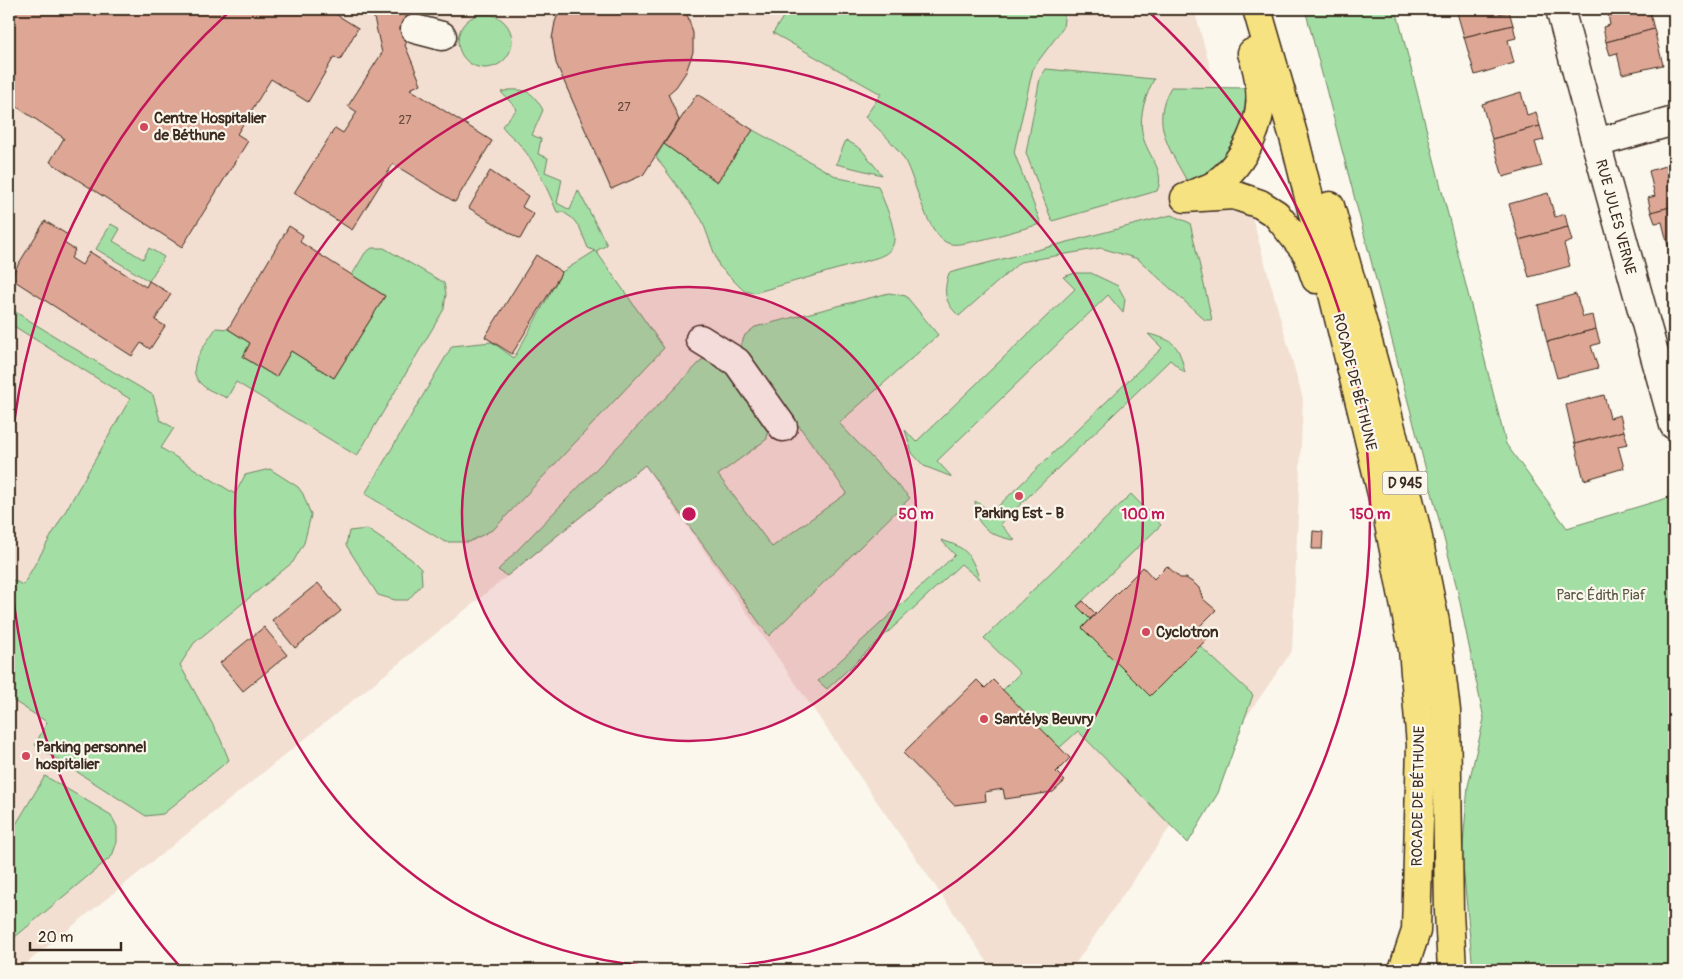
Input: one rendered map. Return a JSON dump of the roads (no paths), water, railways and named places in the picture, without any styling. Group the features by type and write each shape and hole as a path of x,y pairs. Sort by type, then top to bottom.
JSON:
{"main road":[{"path":"1239,9 1254,58 1260,88 1259,112 1253,134 1245,150 1232,168 1216,184 1185,198 1234,194 1260,204 1276,214 1307,253 1337,349 1366,428"},
{"name":"ROCADE DE BÉTHUNE","path":"1257,9 1295,141 1366,428 1388,519 1413,649 1421,745 1416,931 1403,970"},
{"name":"ROCADE DE BÉTHUNE","path":"1276,9 1383,396 1416,528 1435,622 1446,711 1449,912 1452,970"}],"street":[{"name":"RUE JULES VERNE","path":"1560,9 1674,424"},
{"path":"415,29 442,36"},
{"path":"1596,143 1674,121"},
{"path":"700,338 737,362 782,428"}],"place":[{"name":"Centre Hospitalier de Béthune","path":"144,127"},
{"name":"Parking Est - B","path":"1019,496"},
{"name":"Cyclotron","path":"1146,632"},
{"name":"Santélys Beuvry","path":"984,719"},
{"name":"Parking personnel hospitalier","path":"26,756"}],"park label":[{"name":"Parc Édith Piaf","path":"1601,595"}]}
